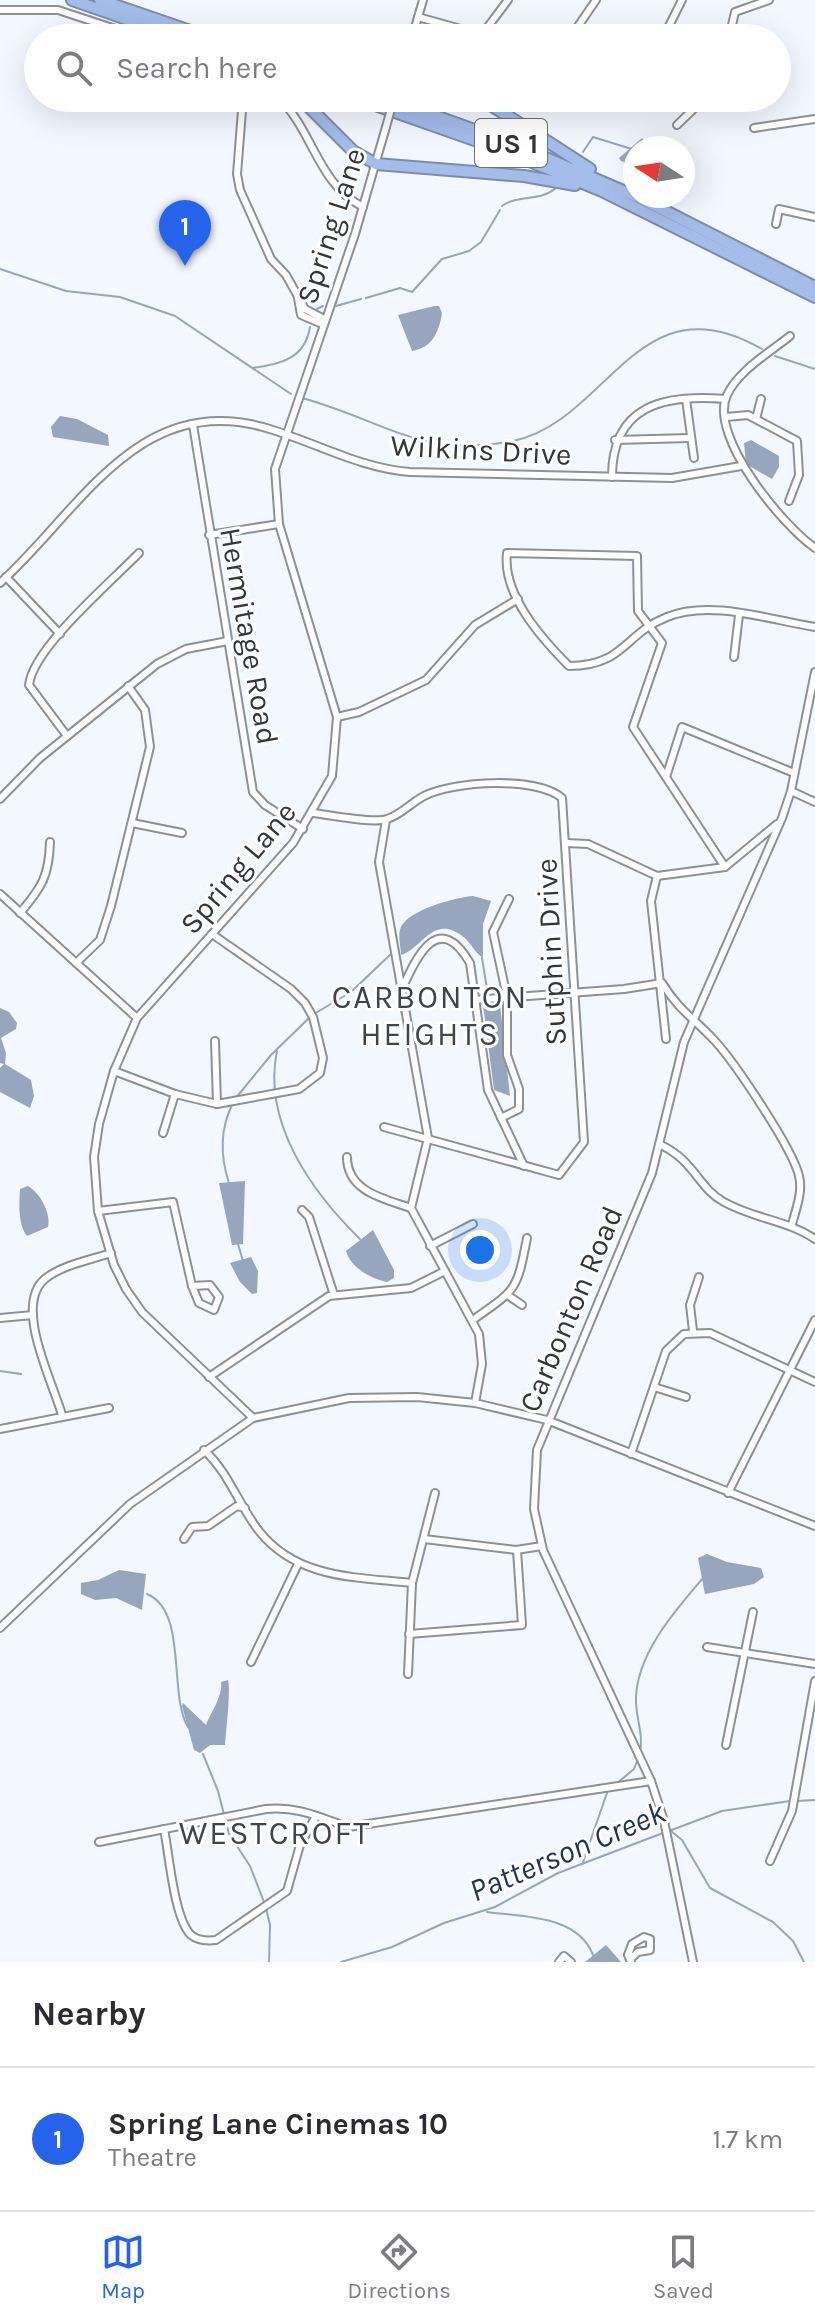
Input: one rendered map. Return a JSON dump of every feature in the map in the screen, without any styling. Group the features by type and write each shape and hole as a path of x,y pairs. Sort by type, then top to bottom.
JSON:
{"highway":[{"path":"72,0 141,24"},
{"path":"105,1 171,24"},
{"path":"314,112 353,151 376,164 551,179 602,191"},
{"name":"US 1","path":"395,112 500,149 602,191 815,297"},
{"name":"US 1","path":"423,112 623,189"},
{"path":"500,112 556,150 623,187"},
{"name":"US 1","path":"662,208 815,287"}],"street":[{"path":"416,24 423,0"},
{"path":"490,24 508,0"},
{"path":"580,24 596,0"},
{"path":"670,24 682,0"},
{"path":"732,24 735,12 769,0"},
{"path":"0,10 58,10 100,24"},
{"path":"418,17 446,24"},
{"path":"242,112 237,182 271,259 286,275 309,313 323,322"},
{"path":"291,112 331,182 363,207"},
{"name":"Spring Lane","path":"253,1418 142,1312 126,1289 98,1211 94,1157 99,1124 114,1071 137,1018 303,829 332,776 337,717 279,524 275,469 363,207 390,112"},
{"path":"677,125 690,112"},
{"path":"754,128 815,119"},
{"path":"776,224 779,209 815,217"},
{"path":"790,336 739,378 725,399 726,417 741,466 815,548"},
{"path":"612,477 615,440 630,418 651,405 686,399 725,399"},
{"path":"686,399 694,458"},
{"path":"756,419 761,399"},
{"path":"726,417 748,415 797,441 800,463 789,501"},
{"name":"Wilkins Drive","path":"0,583 120,458 146,439 193,425 227,422 285,433 370,466 397,471 672,478 741,466"},
{"path":"781,431 787,422"},
{"name":"Hermitage Road","path":"193,425 253,792 265,805 303,829"},
{"path":"615,440 690,438"},
{"path":"209,535 279,524"},
{"path":"67,736 29,685 30,672 60,634 139,553"},
{"path":"725,867 633,727 662,643 651,626 638,611 637,556 507,553 506,577 518,599 552,649 569,666 593,666 611,658 651,626 686,611 739,615 815,627"},
{"path":"6,577 60,634"},
{"path":"337,717 359,712 426,680 475,625 518,599"},
{"path":"734,657 739,615"},
{"path":"0,799 67,736 172,655 228,641"},
{"name":"Carbonton Road","path":"693,1962 664,1821 651,1781 542,1546 534,1509 537,1450 661,1145 683,1044 782,818 791,791 815,672"},
{"path":"76,963 100,940 150,747 150,729 145,710 128,686"},
{"path":"666,777 682,727 748,757 794,773"},
{"name":"Sutphin Drive","path":"384,1127 559,1175 584,1142 562,798 542,788 478,783 452,785 425,796 386,820"},
{"path":"791,791 815,802"},
{"path":"313,813 386,820 379,862 428,1138 411,1208 474,1319 482,1364 475,1403"},
{"path":"566,843 588,844 657,876 725,867 767,836 782,818"},
{"path":"132,823 182,833"},
{"path":"20,913 38,892 50,870 50,842"},
{"path":"657,876 651,901 666,1039"},
{"path":"0,894 137,1018"},
{"path":"501,1118 519,1109 519,1089 507,1055 507,997 493,932 509,899"},
{"path":"114,1071 175,1094 217,1104 299,1089 320,1073 323,1058 313,1017 305,1003 291,989 212,934"},
{"path":"402,989 424,948 435,939 446,938 459,945 470,963 488,1090 524,1166"},
{"path":"662,983 678,1009 717,1044 790,1156 799,1177 799,1198 792,1224"},
{"path":"473,1000 662,983"},
{"path":"215,1041 217,1104"},
{"path":"163,1133 175,1094"},
{"path":"661,1145 685,1158 708,1190 720,1200 775,1221 792,1224 815,1239"},
{"path":"347,1157 347,1166 357,1184 376,1197 411,1208"},
{"path":"98,1211 173,1202 192,1286 205,1308 217,1308 219,1297 214,1287 192,1286"},
{"path":"302,1210 309,1217 334,1295"},
{"path":"430,1246 473,1224"},
{"path":"474,1319 509,1296 518,1282 527,1238"},
{"path":"62,1415 38,1347 33,1315 34,1295 46,1278 111,1253"},
{"path":"209,1377 315,1302 334,1295 415,1287 445,1271"},
{"path":"693,1331 690,1305 699,1277"},
{"path":"509,1296 522,1305"},
{"path":"0,1318 33,1315"},
{"path":"728,1493 815,1320"},
{"path":"631,1454 671,1344 693,1331 710,1333 815,1382"},
{"path":"654,1387 686,1397"},
{"path":"0,1628 130,1504 204,1450 253,1418 349,1398 417,1397 475,1403 547,1420 815,1526"},
{"path":"0,1429 109,1408"},
{"path":"204,1450 221,1465 259,1531 298,1564 338,1575 412,1583"},
{"path":"408,1674 412,1583 435,1493"},
{"path":"184,1539 192,1527 208,1526 237,1506 245,1508"},
{"path":"424,1539 517,1550 542,1546"},
{"path":"409,1634 522,1625 517,1550"},
{"path":"251,1662 298,1564"},
{"path":"726,1745 753,1612"},
{"path":"707,1647 815,1664"},
{"path":"770,1861 792,1811 815,1681"},
{"path":"805,1734 815,1736"},
{"path":"99,1842 266,1809 288,1807 348,1827 651,1781"},
{"path":"164,1829 181,1915 191,1935 206,1942 216,1940 287,1891 300,1845 316,1816"},
{"path":"559,1962 564,1956 571,1962"}],"water":[{"path":"439,306 442,313 439,327 429,343 412,351 398,315"},
{"path":"60,416 77,419 108,435 109,446 53,437 51,427"},
{"path":"751,440 779,456 779,467 772,479 746,464 744,443"},
{"path":"473,896 491,901 483,924 483,958 461,935 442,929 428,935 401,955 400,930 410,917 444,902"},
{"path":"500,1004 510,1096 494,1090 483,1005"},
{"path":"0,1008 9,1012 17,1023 16,1029 1,1038 6,1053 5,1064 31,1080 34,1096 30,1108 0,1092 0,1068 4,1064 0,1063"},
{"path":"245,1181 243,1244 232,1245 219,1183"},
{"path":"28,1186 44,1204 48,1227 27,1236 19,1201 20,1189"},
{"path":"373,1230 394,1270 394,1278 387,1282 362,1271 346,1251"},
{"path":"251,1257 258,1271 257,1293 252,1294 240,1282 230,1263"},
{"path":"707,1554 727,1562 761,1568 764,1577 754,1584 705,1594 698,1558"},
{"path":"119,1570 146,1574 142,1610 116,1598 95,1600 81,1594 81,1583 98,1580"},
{"path":"228,1680 225,1745 210,1745 200,1753 194,1750 183,1703 206,1725 218,1698 221,1682"},
{"path":"606,1945 621,1962 585,1962"}],"waterway":[{"path":"583,152 593,137 623,146"},
{"path":"502,206 515,200 543,195 556,188"},
{"path":"366,298 400,288 412,292 442,259 469,251 481,242 500,210"},
{"path":"0,269 66,291 120,297 175,316 291,394"},
{"path":"336,306 361,299"},
{"path":"317,309 323,306"},
{"path":"253,368 282,361 297,353 310,327"},
{"path":"302,398 427,441 481,445 513,441 546,428 575,408 627,360 654,341 684,330 720,331 762,349"},
{"path":"775,356 815,369"},
{"path":"314,1014 351,992 393,952"},
{"path":"482,958 488,995"},
{"path":"235,1099 271,1055 309,1018"},
{"path":"277,1051 274,1078 284,1130 309,1178 360,1239"},
{"path":"229,1183 223,1143 225,1124 232,1105"},
{"path":"238,1244 243,1261"},
{"path":"0,1371 21,1374"},
{"path":"640,1753 636,1697 644,1663 660,1632 703,1578"},
{"path":"147,1594 160,1603 168,1617 182,1713 188,1727"},
{"path":"203,1754 218,1791 229,1834 250,1866 264,1902"},
{"path":"616,1784 634,1769 638,1759"},
{"path":"583,1862 608,1790"},
{"name":"Patterson Creek","path":"796,1801 815,1800"},
{"name":"Patterson Creek","path":"669,1831 722,1811 790,1801"},
{"path":"671,1831 682,1840 710,1888 773,1922 793,1941 804,1962"},
{"name":"Patterson Creek","path":"341,1962 392,1947 444,1923 495,1907 558,1873 663,1833"},
{"path":"266,1908 270,1925 269,1962"},
{"path":"487,1912 532,1917 562,1925 586,1942 593,1955"}],"place":[{"name":"Spring Lane Cinemas 10","path":"185,266"}],"district":[{"name":"CARBONTON HEIGHTS","path":"430,1016"},
{"name":"WESTCROFT","path":"275,1833"}]}
